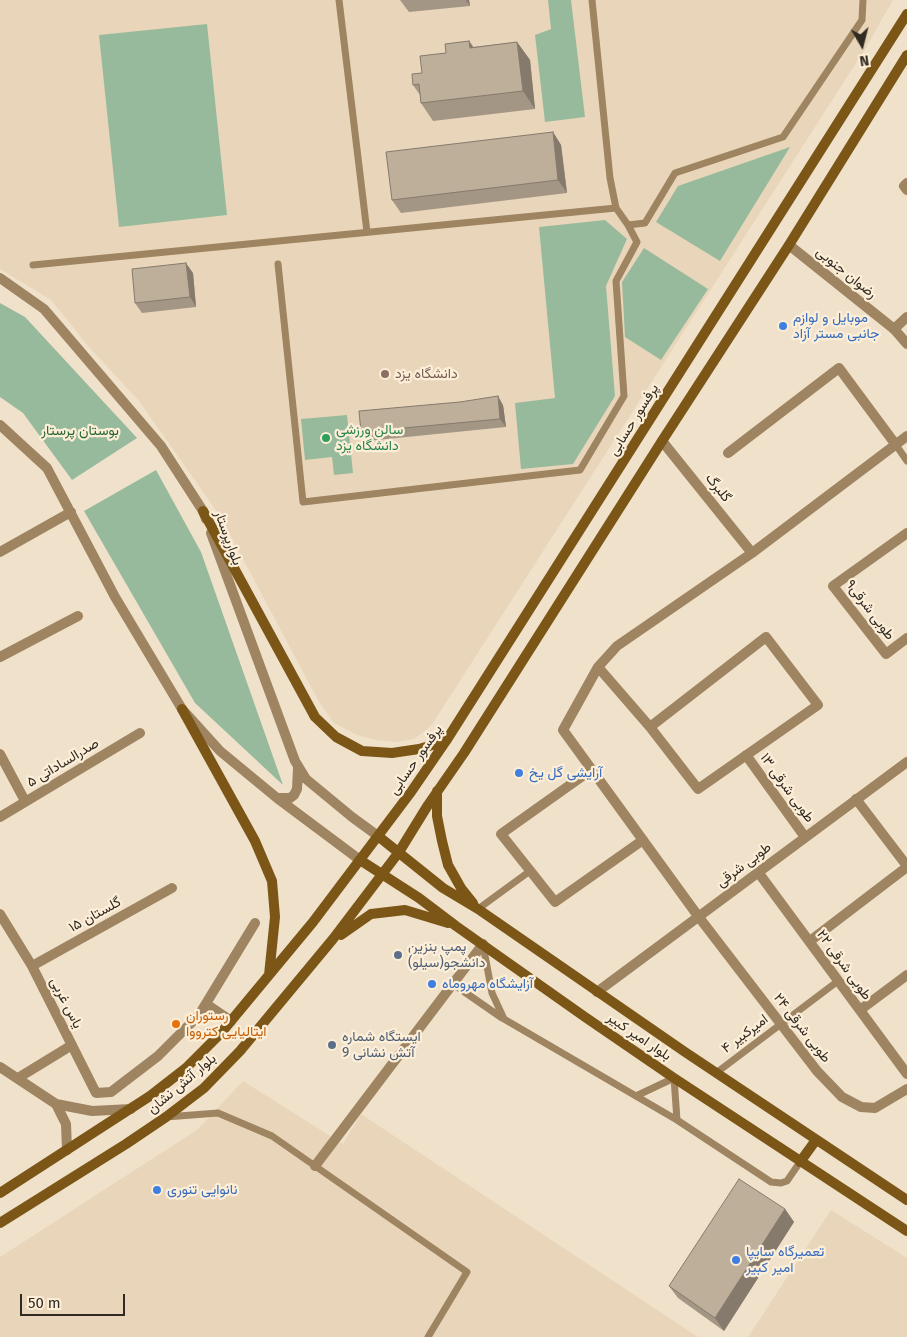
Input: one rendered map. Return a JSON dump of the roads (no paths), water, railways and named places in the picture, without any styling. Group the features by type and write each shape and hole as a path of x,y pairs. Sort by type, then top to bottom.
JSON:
{"main road":[{"name":"پرفسور حسابی","path":"378,836 446,742 907,14"},
{"path":"399,852 789,245 907,55"},
{"path":"203,511 315,717 336,737 362,751 392,753 446,742"},
{"path":"182,709 255,841 272,882 275,917 269,976"},
{"path":"438,791 437,816 448,866 460,888 478,909"},
{"name":"بلوار آتش نشان","path":"0,1193 131,1109 186,1068 221,1033 269,976 313,922 378,836"},
{"name":"بلوار امیر کبیر","path":"378,836 444,888 478,909 596,992 907,1200"},
{"name":"بلوار آتش نشان","path":"0,1223 126,1144 204,1088 240,1051 334,939 399,852"},
{"name":"بلوار امیر کبیر","path":"360,860 419,898 456,926 674,1078 907,1232"},
{"path":"334,939 372,914 405,910 456,926"},
{"path":"800,1162 816,1140"}],"street":[{"path":"907,183 904,186 907,190"},
{"name":"رضوان جنوبی","path":"789,245 894,329 907,344"},
{"name":"بلوارپرستار","path":"0,278 44,309 161,446 203,511 298,767 306,780 352,818 378,836"},
{"path":"894,329 907,317"},
{"path":"728,453 839,368 896,445"},
{"path":"0,425 47,468 116,597 182,709 220,751 277,798 360,860"},
{"path":"650,728 766,636 818,705 698,789 650,728 598,667 617,646 752,553 907,436"},
{"name":"گلبرگ","path":"662,441 752,553"},
{"path":"0,552 71,512"},
{"name":"طوبی شرقی۹","path":"907,533 833,586 886,654 907,638"},
{"path":"0,658 78,616"},
{"name":"طوبی شرقی ۲۴","path":"598,667 563,730 591,770 698,916 780,1023 817,1070 842,1097 861,1107 875,1108 907,1089"},
{"name":"صدرالساداتی ۵","path":"0,817 140,733"},
{"path":"0,754 26,801"},
{"name":"طوبی شرقی ۱۳","path":"746,755 806,837"},
{"name":"طوبی شرقی","path":"596,992 907,762"},
{"path":"277,798 290,798 294,795 298,789 298,767"},
{"path":"591,770 501,834 554,902 643,840"},
{"path":"810,941 907,867 856,800"},
{"name":"طوبی شرقی ۲۲","path":"758,872 907,1074"},
{"name":"گلستان ۱۵","path":"32,966 172,888"},
{"name":"یاس غربی","path":"0,916 32,966 96,1093 111,1092 158,1056 199,1015 206,1004"},
{"path":"231,1021 206,1004 255,924"},
{"path":"315,1166 483,944"},
{"path":"860,1010 907,975"},
{"path":"18,1078 72,1045"},
{"path":"0,1067 56,1104 92,1112 131,1109"},
{"path":"56,1104 66,1124 67,1150"}],"lane":[{"path":"339,0 367,232"},
{"path":"278,264 303,502 580,470 624,396 616,281 637,242 616,208 610,178 592,0"},
{"path":"628,225 645,223 675,173 784,137 862,20 863,0"},
{"path":"33,265 616,208"},
{"path":"896,445 907,461"},
{"path":"478,909 530,871"},
{"path":"483,944 492,993 504,1019"},
{"name":"امیرکبیر ۴","path":"716,1073 838,981"},
{"path":"453,984 504,1019 677,1120 771,1182 782,1183 787,1181 800,1162"},
{"path":"636,1096 674,1078 677,1120"},
{"path":"166,1117 218,1113 272,1136 467,1272 428,1337"}],"place":[{"name":"موبایل و لوازم جانبی مستر آزاد","path":"783,326"},
{"name":"دانشگاه یزد","path":"385,374"},
{"name":"سالن ورزشی دانشگاه یزد","path":"326,438"},
{"name":"آرایشی گل یخ","path":"519,773"},
{"name":"پمپ بنزین دانشجو(سیلو)","path":"398,955"},
{"name":"آرایشگاه مهروماه","path":"432,984"},
{"name":"رستوران ایتالیایی کترووا","path":"176,1024"},
{"name":"ایستگاه شماره 9 آتش نشانی","path":"332,1045"},
{"name":"نانوایی تنوری","path":"157,1190"},
{"name":"تعمیرگاه سایپا امیر کبیر","path":"736,1260"}],"park label":[{"name":"بوستان پرستار","path":"80,431"}]}
